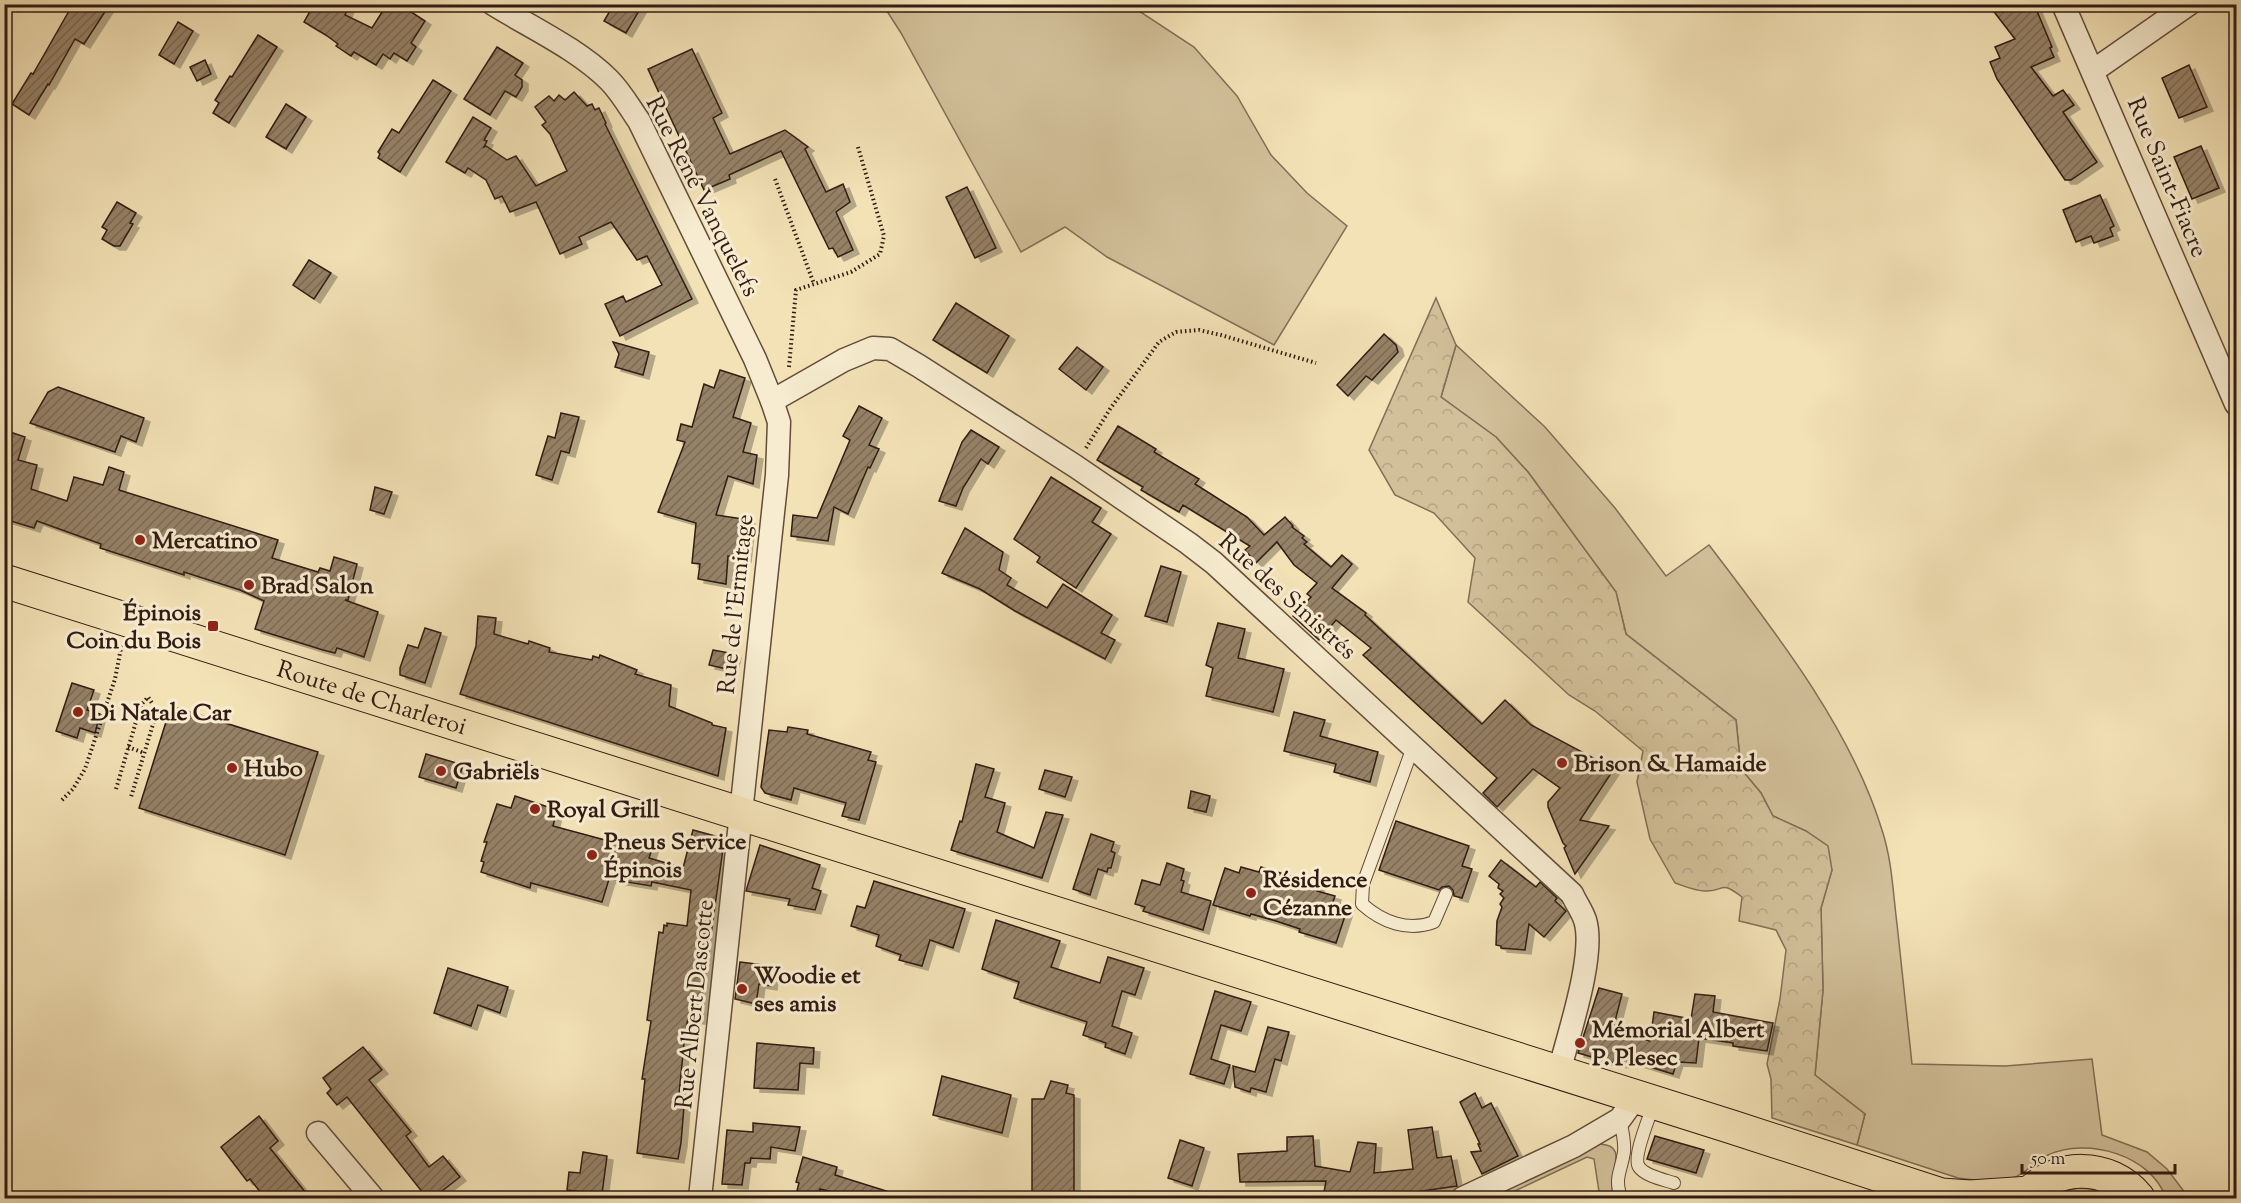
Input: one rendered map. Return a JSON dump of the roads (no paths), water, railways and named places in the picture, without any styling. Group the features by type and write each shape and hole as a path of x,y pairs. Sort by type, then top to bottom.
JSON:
{"main road":[{"name":"Route de Charleroi","path":"4,581 1559,1072 1637,1106 1943,1197"},
{"path":"1943,1197 2028,1196 2048,1179 2068,1172 2090,1171 2111,1177 2130,1189 2138,1198"}],"street":[{"name":"Rue René Vanquelefs","path":"492,4 585,60 610,81 639,121 755,359 772,401"},
{"name":"Rue Saint-Fiacre","path":"2063,4 2236,404"},
{"path":"2093,71 2189,4"},
{"name":"Rue des Sinistrés","path":"772,401 844,360 873,348 890,349 1075,466 1214,563 1572,894 1585,921 1588,939 1587,963 1559,1072"},
{"name":"Rue de l'Ermitage","path":"740,814 777,475 778,422 772,401"},
{"name":"Rue Albert Dascotte","path":"700,1198 721,1014 740,814"},
{"path":"1464,1198 1574,1146 1637,1106"},
{"path":"318,1133 373,1198"}],"lane":[{"path":"1413,747 1363,884 1362,904 1375,915 1395,923 1422,927 1434,922 1446,894"},
{"path":"1637,1106 1636,1159 1640,1168 1646,1173 1674,1183"},
{"path":"1621,1198 1616,1183 1624,1152 1624,1137 1637,1106"}],"place":[{"name":"Mercatino","path":"140,540"},
{"name":"Brad Salon","path":"249,585"},
{"name":"Épinois Coin du Bois","path":"213,626"},
{"name":"Di Natale Car","path":"78,712"},
{"name":"Brison & Hamaide","path":"1562,763"},
{"name":"Hubo","path":"232,768"},
{"name":"Gabriëls","path":"441,771"},
{"name":"Royal Grill","path":"535,809"},
{"name":"Pneus Service Épinois","path":"592,855"},
{"name":"Résidence Cézanne","path":"1251,893"},
{"name":"Woodie et ses amis","path":"742,989"},
{"name":"Mémorial Albert P. Plesec","path":"1580,1043"}]}
